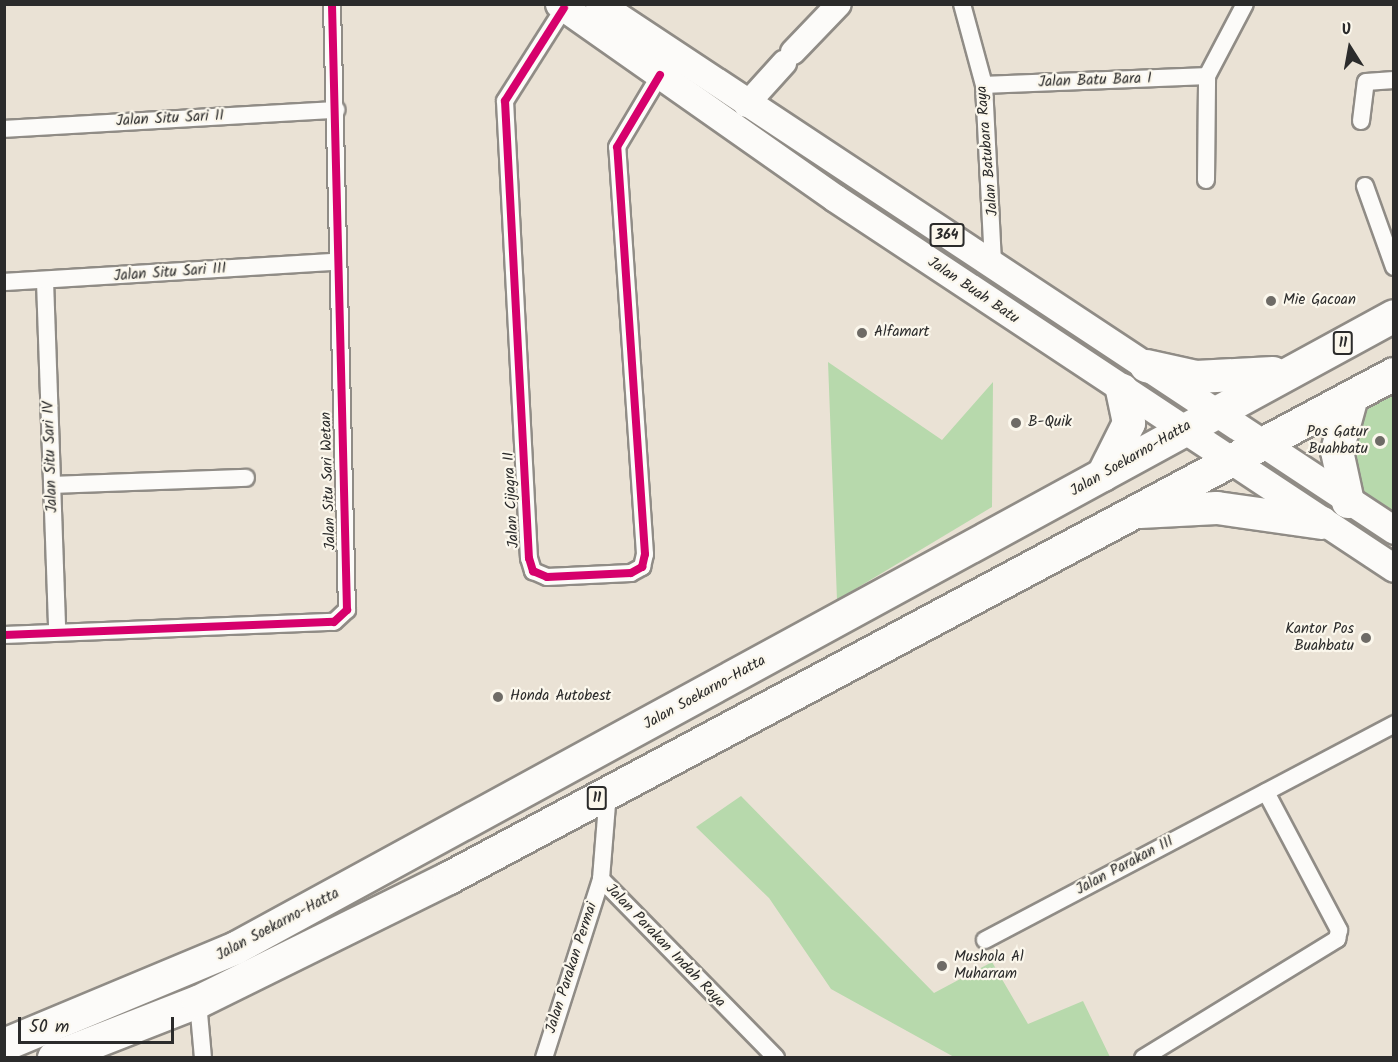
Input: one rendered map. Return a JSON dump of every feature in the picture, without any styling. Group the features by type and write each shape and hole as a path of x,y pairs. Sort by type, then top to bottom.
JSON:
{"highway":[{"name":"Jalan Soekarno-Hatta","path":"4,1045 236,948 1103,476 1214,412 1394,316"},
{"path":"1146,366 1221,379 1292,371"},
{"name":"Jalan Soekarno-Hatta","path":"54,1058 198,1002 606,803 1127,513 1266,444 1394,374"},
{"path":"1103,476 1129,423 1122,390"},
{"path":"1348,502 1337,451 1352,397"},
{"path":"1127,513 1217,508 1322,523"}],"main road":[{"name":"364","path":"599,4 746,105 993,264 1214,412 1266,444 1348,502 1394,530"},
{"name":"Jalan Buah Batu","path":"561,6 1122,390 1394,568"}],"street":[{"name":"Jalan Situ Sari Wetan","path":"4,635 334,622 347,610 335,262 336,110 332,4"},
{"path":"746,105 839,4"},
{"name":"Jalan Batubara Raya","path":"962,4 984,85 993,264"},
{"path":"1206,180 1207,76 1245,4"},
{"name":"Jalan Cijagra II","path":"561,6 505,101 529,558 533,571 547,577 631,573 642,567 645,554 617,147 660,75"},
{"name":"Jalan Batu Bara I","path":"984,85 1207,76"},
{"path":"1361,120 1366,82 1394,80"},
{"name":"Jalan Situ Sari II","path":"4,129 336,110"},
{"path":"1365,186 1394,267"},
{"name":"Jalan Situ Sari III","path":"4,282 335,262"},
{"name":"Jalan Situ Sari IV","path":"45,281 57,632"},
{"path":"52,485 246,478"},
{"name":"Jalan Parakan III","path":"985,940 1394,724"},
{"path":"1143,1058 1330,947 1340,930 1266,792"},
{"name":"Jalan Parakan Indah Raya","path":"606,803 601,879 773,1057"},
{"name":"Jalan Parakan Permai","path":"543,1058 601,879"},
{"path":"198,1002 203,1058"}],"green space":[{"path":"828,362 942,440 993,382 992,507 837,600"},
{"path":"1393,377 1393,529 1349,498 1346,462 1366,392"},
{"path":"741,796 934,993 992,962 1028,1024 1083,1001 1110,1057 954,1057 831,989 769,898 696,827"}],"cycle path":[{"path":"4,635 334,622 347,610 332,4"},
{"path":"564,8 505,101 529,558 533,571 547,577 631,573 642,567 645,554 617,147 660,75"}],"place":[{"name":"Mie Gacoan","path":"1271,301"},
{"name":"Alfamart","path":"862,333"},
{"name":"B-Quik","path":"1016,423"},
{"name":"Pos Gatur Buahbatu","path":"1380,441"},
{"name":"Kantor Pos Buahbatu","path":"1366,638"},
{"name":"Honda Autobest","path":"498,697"},
{"name":"Mushola Al Muharram","path":"942,966"}]}
